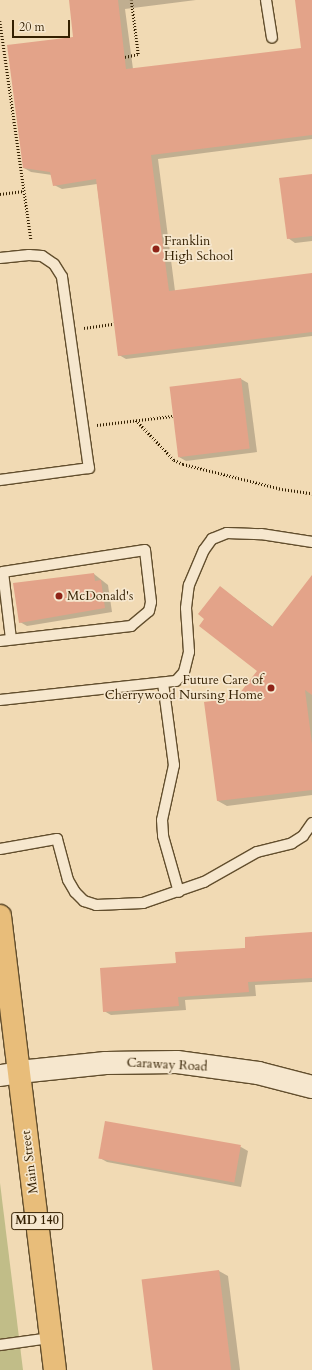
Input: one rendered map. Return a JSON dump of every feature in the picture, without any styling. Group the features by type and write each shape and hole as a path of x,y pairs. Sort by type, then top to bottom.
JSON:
{"main road":[{"name":"MD 140","path":"0,916 10,1074"},
{"name":"Main Street","path":"10,1074 55,1370"}],"street":[{"name":"Caraway Road","path":"10,1074 106,1063 177,1062 258,1073 312,1087"}],"lane":[{"path":"266,0 272,38"},
{"path":"0,258 34,255 42,256 54,264 62,277 89,468 0,480"},
{"path":"0,700 176,681 187,664 189,652 186,608 189,586 204,550 212,539 227,533 261,534 312,542"},
{"path":"0,641 11,640 131,626 149,611 151,602 145,550 2,572 11,640"},
{"path":"163,683 174,765 162,820 163,836 170,852 179,892"},
{"path":"0,849 57,839 68,880 75,892 84,901 96,905 144,903 204,882 257,852 292,843 303,836 312,823"},
{"path":"0,1345 50,1338"}],"path":[{"path":"125,57 138,54 131,0"},
{"path":"0,21 34,255"},
{"path":"0,194 24,191"},
{"path":"70,330 114,324"},
{"path":"83,427 172,416"},
{"path":"136,420 174,460 184,464 282,489 312,493"}],"shaded area":[{"path":"0,1183 23,1370 0,1370"}],"building":[{"path":"69,0 118,0 126,69 301,48 295,0 312,0 312,135 151,155 169,291 312,273 312,332 118,356 96,179 53,186 50,172 23,168 7,45 73,37"},
{"path":"312,174 312,236 287,239 279,178"},
{"path":"241,378 250,448 178,457 170,387"},
{"name":"McDonald's","path":"94,573 95,581 101,580 105,608 19,623 13,583"},
{"name":"Future Care of Cherrywood Nursing Home","path":"312,575 312,695 305,690 312,744 312,790 217,801 204,702 236,698 257,671 199,626 204,619 198,614 220,586 272,627"},
{"path":"312,932 312,978 248,982 249,992 178,997 179,1006 103,1012 100,968 176,963 175,952 245,948 245,937"},
{"path":"105,1121 241,1145 234,1182 98,1158"},
{"path":"219,1270 231,1370 153,1370 142,1280"}],"place":[{"name":"Franklin High School","path":"156,249"},
{"name":"McDonald's","path":"59,596"},
{"name":"Future Care of Cherrywood Nursing Home","path":"271,688"}]}
